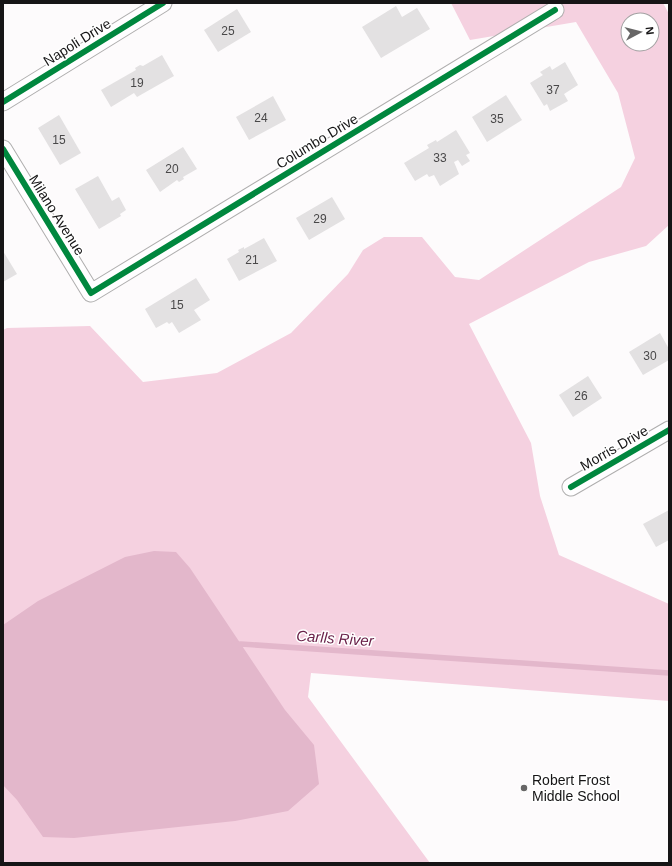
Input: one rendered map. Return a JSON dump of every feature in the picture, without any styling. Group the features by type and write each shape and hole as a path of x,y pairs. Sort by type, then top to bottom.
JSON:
{"street":[{"name":"Napoli Drive","path":"3,102 163,3"},
{"name":"Columbo Drive","path":"91,292 555,10"},
{"name":"Milano Avenue","path":"3,149 91,292"},
{"name":"Morris Drive","path":"571,487 669,430"}],"shaded area":[{"path":"451,3 663,3 669,14 669,225 646,246 589,262 469,324 531,443 540,496 559,555 669,604 669,701 311,673 308,697 430,863 3,863 3,330 7,328 90,326 143,382 217,373 291,333 348,274 363,250 384,237 422,237 455,277 479,280 621,187 635,158 618,93 576,22 470,40"},
{"path":"154,551 176,552 190,568 285,710 314,745 319,784 288,811 235,821 74,838 43,837 17,800 3,785 3,625 38,601 125,557"}],"building":[{"path":"396,6 402,17 417,8 430,29 381,58 362,27"},
{"path":"237,9 251,32 218,52 204,30"},
{"path":"162,55 174,76 137,97 134,93 111,107 101,90 136,70 135,68 140,65 143,66"},
{"path":"565,62 578,85 564,94 568,101 550,111 547,104 544,106 530,83 543,75 540,72 550,66 552,70"},
{"path":"506,95 522,120 487,142 472,117"},
{"path":"273,96 286,120 249,140 236,117"},
{"path":"59,115 81,153 60,165 38,128"},
{"path":"456,130 470,153 466,155 470,161 462,166 458,160 454,162 459,174 440,186 434,175 429,177 427,174 415,181 404,163 429,148 427,145 436,140 437,142"},
{"path":"183,147 197,169 183,177 184,179 179,182 177,180 160,192 146,170"},
{"path":"98,176 112,201 119,197 126,210 120,214 121,216 99,229 75,189"},
{"path":"332,197 345,219 309,240 296,218"},
{"path":"264,238 277,261 239,281 227,259 239,252 238,250 244,247 244,249"},
{"path":"3,251 17,274 3,282"},
{"path":"196,278 210,300 194,310 201,320 179,333 172,322 169,324 167,322 156,328 145,309"},
{"path":"660,333 669,349 669,360 643,375 629,352"},
{"path":"588,376 602,398 573,417 559,395"},
{"path":"669,510 669,540 656,547 643,524"}],"waterway":[{"name":"Carlls River","path":"234,645 241,644 669,673"}],"cycle path":[{"path":"3,102 163,3"},
{"path":"3,149 91,293 555,10"},
{"path":"571,487 669,430"}],"place":[{"name":"Robert Frost Middle School","path":"524,788"}]}
